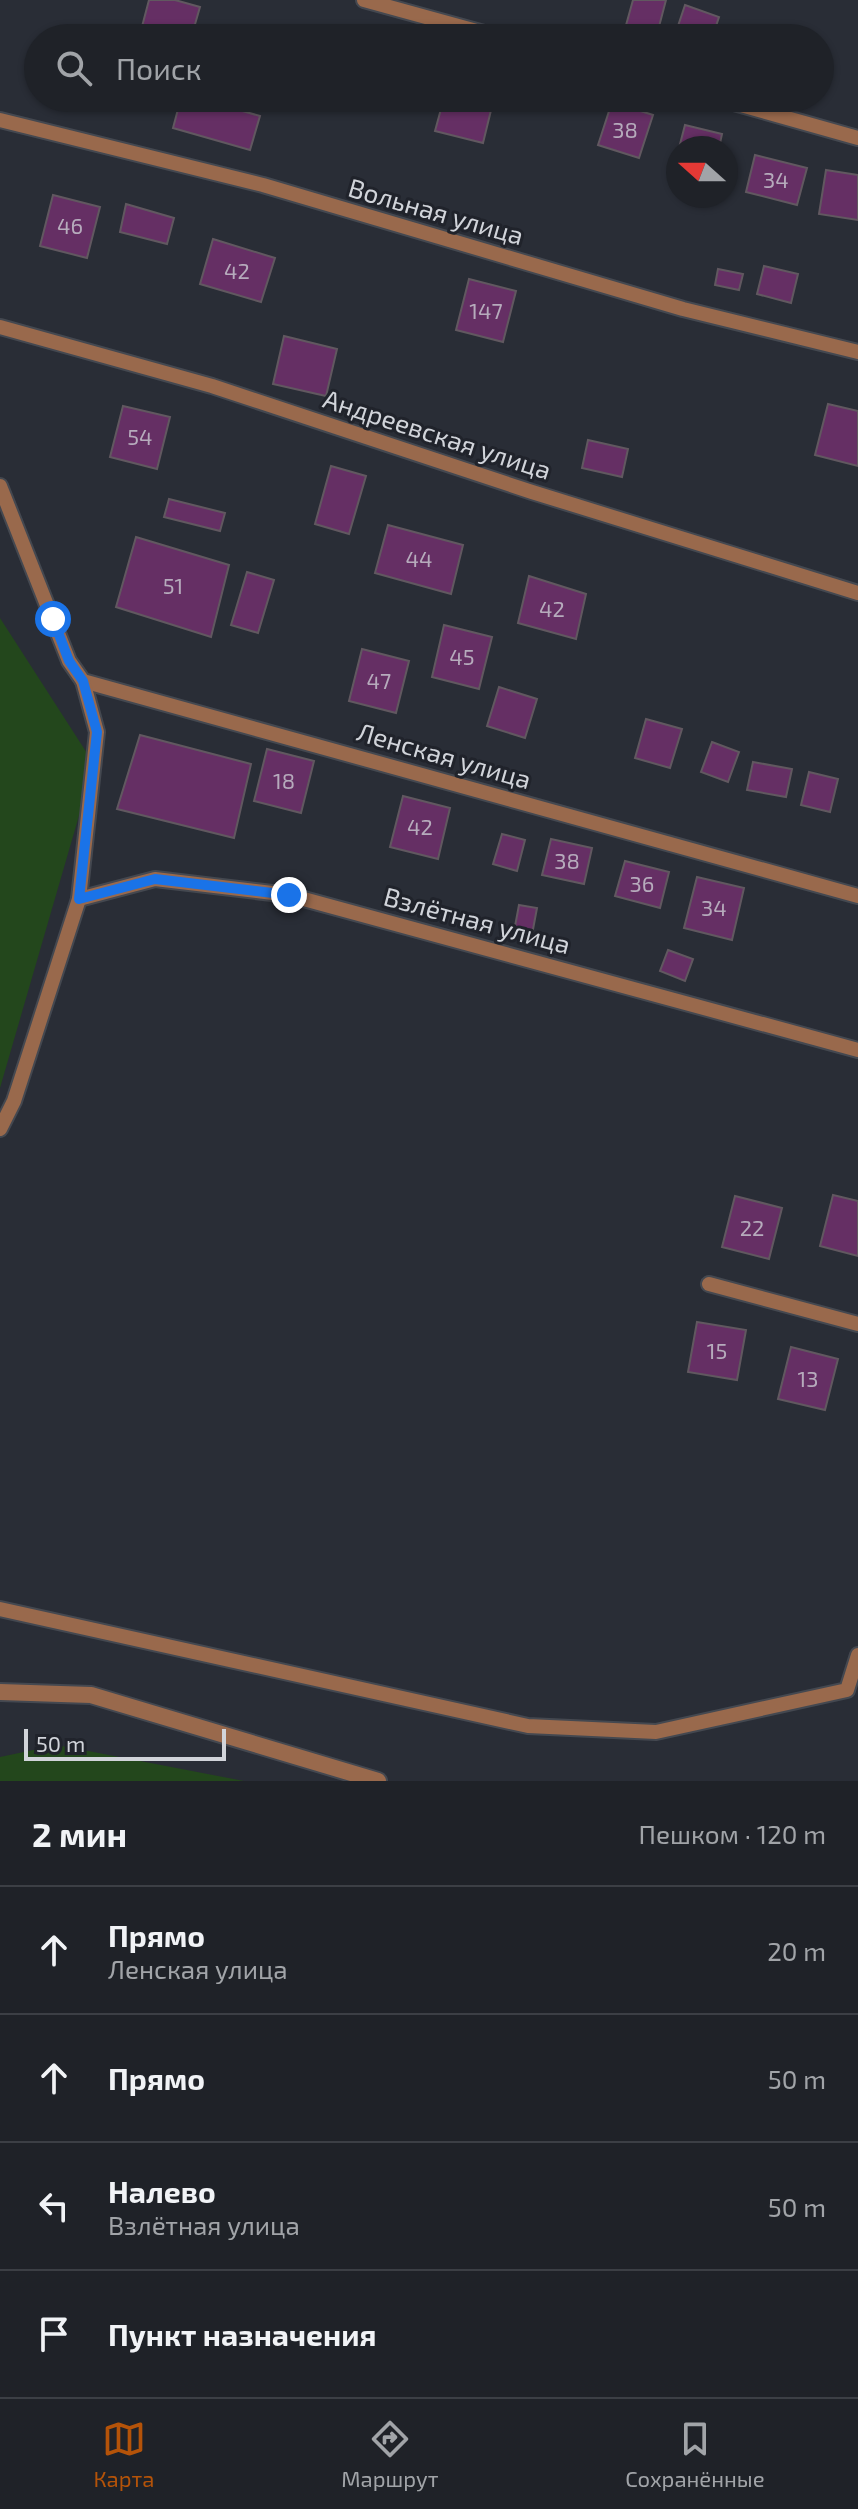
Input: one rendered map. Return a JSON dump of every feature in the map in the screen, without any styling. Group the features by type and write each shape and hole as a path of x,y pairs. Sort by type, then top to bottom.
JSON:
{"street":[{"path":"0,1692 91,1695 378,1781"}],"lane":[{"path":"364,0 451,24"},
{"path":"766,112 858,138"},
{"name":"Вольная улица","path":"0,120 263,185 683,309 858,352"},
{"name":"Андреевская улица","path":"0,327 212,386 532,492 858,593"},
{"path":"0,486 69,661 83,681 97,732 79,899 14,1101 0,1129"},
{"name":"Ленская улица","path":"83,681 858,896"},
{"name":"Взлётная улица","path":"79,899 155,879 289,895 858,1050"},
{"path":"709,1284 858,1324"},
{"path":"0,1609 528,1726 656,1732 671,1729 847,1690 858,1655"}],"green space":[{"path":"0,618 94,764 0,1088"},
{"path":"57,1745 244,1781 0,1781 0,1757"}],"building":[{"path":"149,0 175,0 200,7 195,24 143,24"},
{"path":"633,0 666,0 660,24 626,24"},
{"path":"685,5 719,17 717,24 679,24"},
{"path":"177,112 246,112 260,116 250,150 173,128"},
{"path":"440,112 491,112 483,143 435,131"},
{"path":"609,112 653,115 639,158 598,145"},
{"path":"685,125 722,134 722,136 682,136"},
{"path":"755,155 807,168 797,205 746,192"},
{"path":"826,170 858,175 858,220 819,214"},
{"path":"53,195 100,207 87,258 40,246"},
{"path":"126,204 174,218 167,244 120,232"},
{"path":"213,239 275,258 261,302 200,284"},
{"path":"764,266 798,274 791,303 757,294"},
{"path":"718,269 743,274 739,290 715,285"},
{"path":"469,279 516,291 503,342 456,330"},
{"path":"284,336 337,349 326,396 273,384"},
{"path":"828,404 858,411 858,466 815,455"},
{"path":"123,406 170,417 157,469 110,457"},
{"path":"588,440 628,449 622,477 582,468"},
{"path":"331,466 366,476 349,534 315,524"},
{"path":"169,499 225,513 220,531 164,517"},
{"path":"388,525 463,545 451,594 375,573"},
{"path":"136,537 229,565 211,637 116,607"},
{"path":"247,572 274,580 258,633 231,625"},
{"path":"529,576 586,594 576,639 518,623"},
{"path":"444,625 492,637 479,689 432,677"},
{"path":"362,649 409,661 396,713 349,701"},
{"path":"499,687 537,699 525,738 487,726"},
{"path":"646,719 682,729 670,768 635,758"},
{"path":"140,735 251,764 234,838 117,809"},
{"path":"712,742 739,752 728,782 701,772"},
{"path":"267,749 314,761 301,813 254,801"},
{"path":"753,762 792,769 786,797 747,790"},
{"path":"809,772 838,779 830,812 801,805"},
{"path":"403,796 450,808 438,859 390,847"},
{"path":"502,834 525,840 517,871 493,864"},
{"path":"551,839 592,848 584,884 542,875"},
{"path":"625,861 669,872 660,908 615,896"},
{"path":"697,877 744,888 732,940 684,928"},
{"path":"519,905 537,908 531,940 513,937"},
{"path":"668,950 693,959 685,981 660,971"},
{"path":"833,1195 858,1201 858,1256 820,1246"},
{"path":"735,1196 782,1208 769,1259 722,1247"},
{"path":"697,1322 746,1330 737,1380 688,1372"},
{"path":"791,1347 838,1359 825,1410 778,1399"}],"route":[{"path":"53,619 69,661 83,681 97,732 79,899 155,879 289,895"}]}
